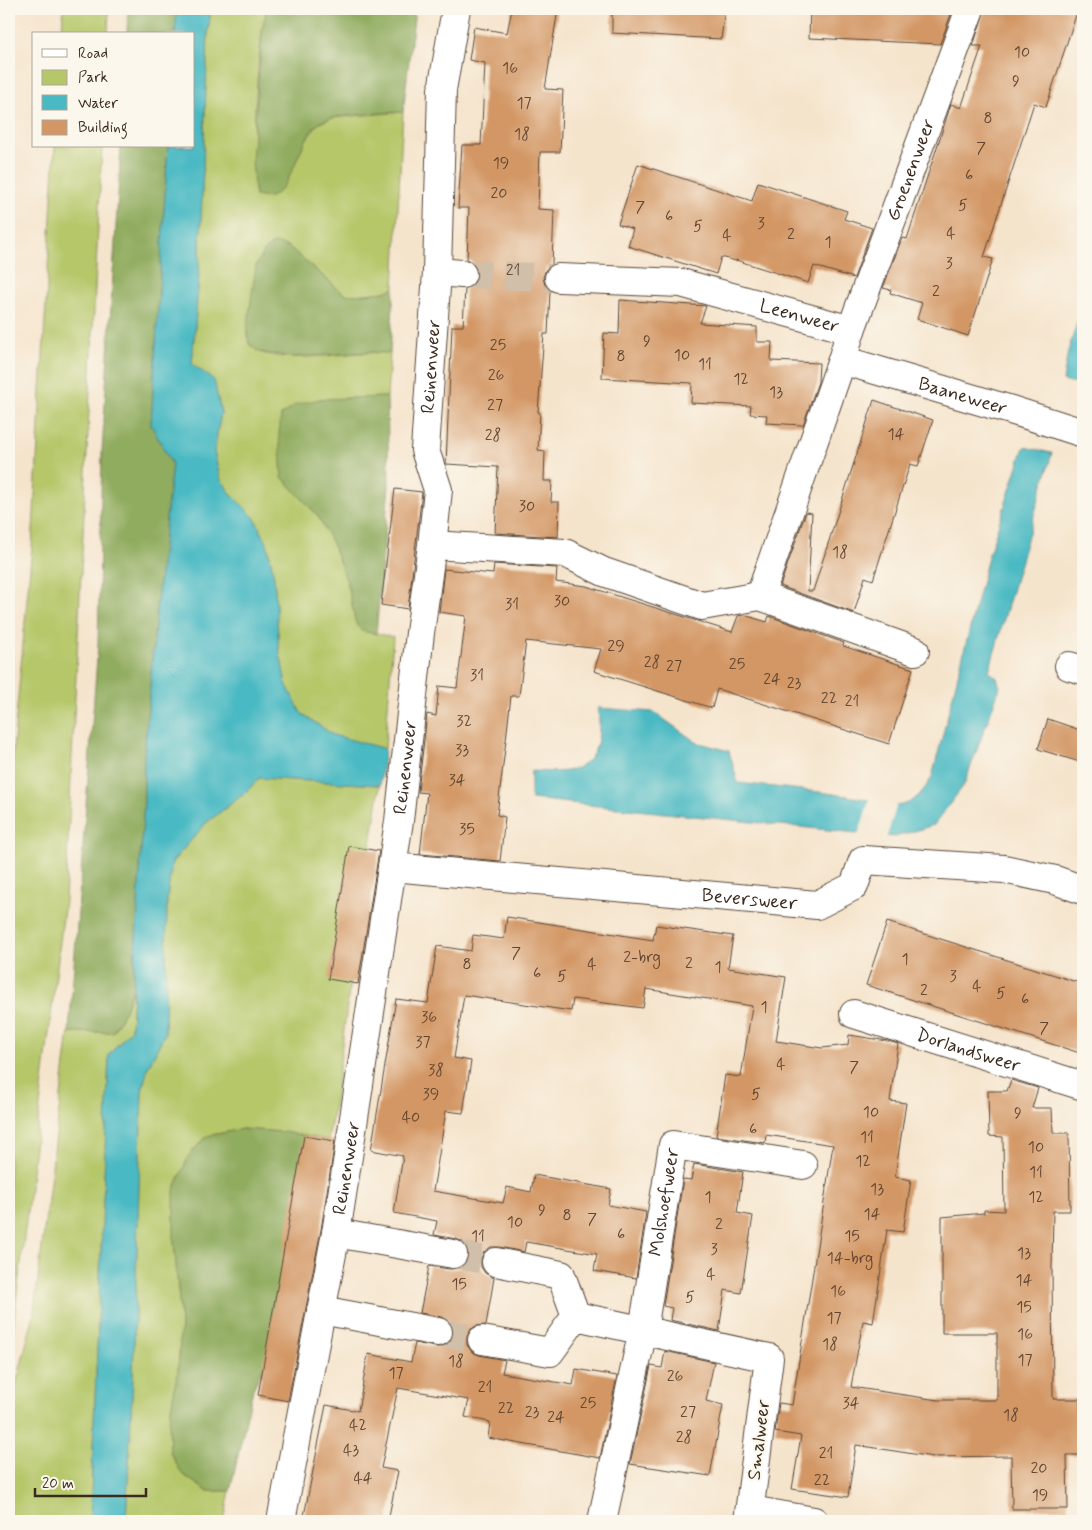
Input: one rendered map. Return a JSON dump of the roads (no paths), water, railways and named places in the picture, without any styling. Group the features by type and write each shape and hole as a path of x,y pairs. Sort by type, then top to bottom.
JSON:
{"street":[{"name":"Reinenweer","path":"281,1521 336,1233 399,821 420,632 432,545 438,490 425,450 449,273 442,90 456,9"},
{"name":"Groenenweer","path":"850,330 970,9"},
{"name":"Leenweer","path":"559,278 681,283 850,330 842,360 760,596"},
{"name":"Baaneweer","path":"842,360 1083,433"},
{"path":"432,545 565,553 604,572 702,606 760,596 916,652"},
{"name":"Beversweer","path":"392,867 817,905 854,886 863,860 1004,869 1055,880 1083,890"},
{"name":"Dorlandsweer","path":"854,1014 1083,1086"},
{"name":"Molshoefweer","path":"602,1521 643,1330 674,1145 803,1165"},
{"path":"336,1233 453,1254"},
{"path":"496,1262 561,1275 576,1316"},
{"path":"322,1310 438,1332"},
{"path":"576,1316 643,1330"},
{"path":"482,1340 550,1352 576,1316"},
{"name":"Smalweer","path":"643,1330 769,1358 750,1515"},
{"path":"750,1515 814,1521"}],"water":[{"path":"177,9 211,9 208,32 199,274 192,364 214,380 221,412 214,452 220,478 231,494 254,517 267,543 274,577 279,649 286,684 301,713 333,735 385,749 380,785 259,778 245,793 206,823 172,862 167,898 165,1033 148,1067 142,1091 133,1375 126,1521 90,1521 109,1055 131,1029 144,801 144,758 157,602 172,464 151,425 168,148 195,148 195,32 175,32"},
{"path":"1083,305 1083,386 1063,381 1068,351"},
{"path":"1024,447 1052,453 989,671 997,678 1000,687 964,785 934,825 895,837 531,799 531,771 566,771 581,766 588,761 593,754 598,737 598,708 654,712 696,742 729,751 738,783 833,794 892,806 912,801 932,777 988,557"}],"tunnel":[{"path":"462,274 559,278"},
{"path":"453,1254 496,1262"},
{"path":"438,1332 482,1340"}]}
